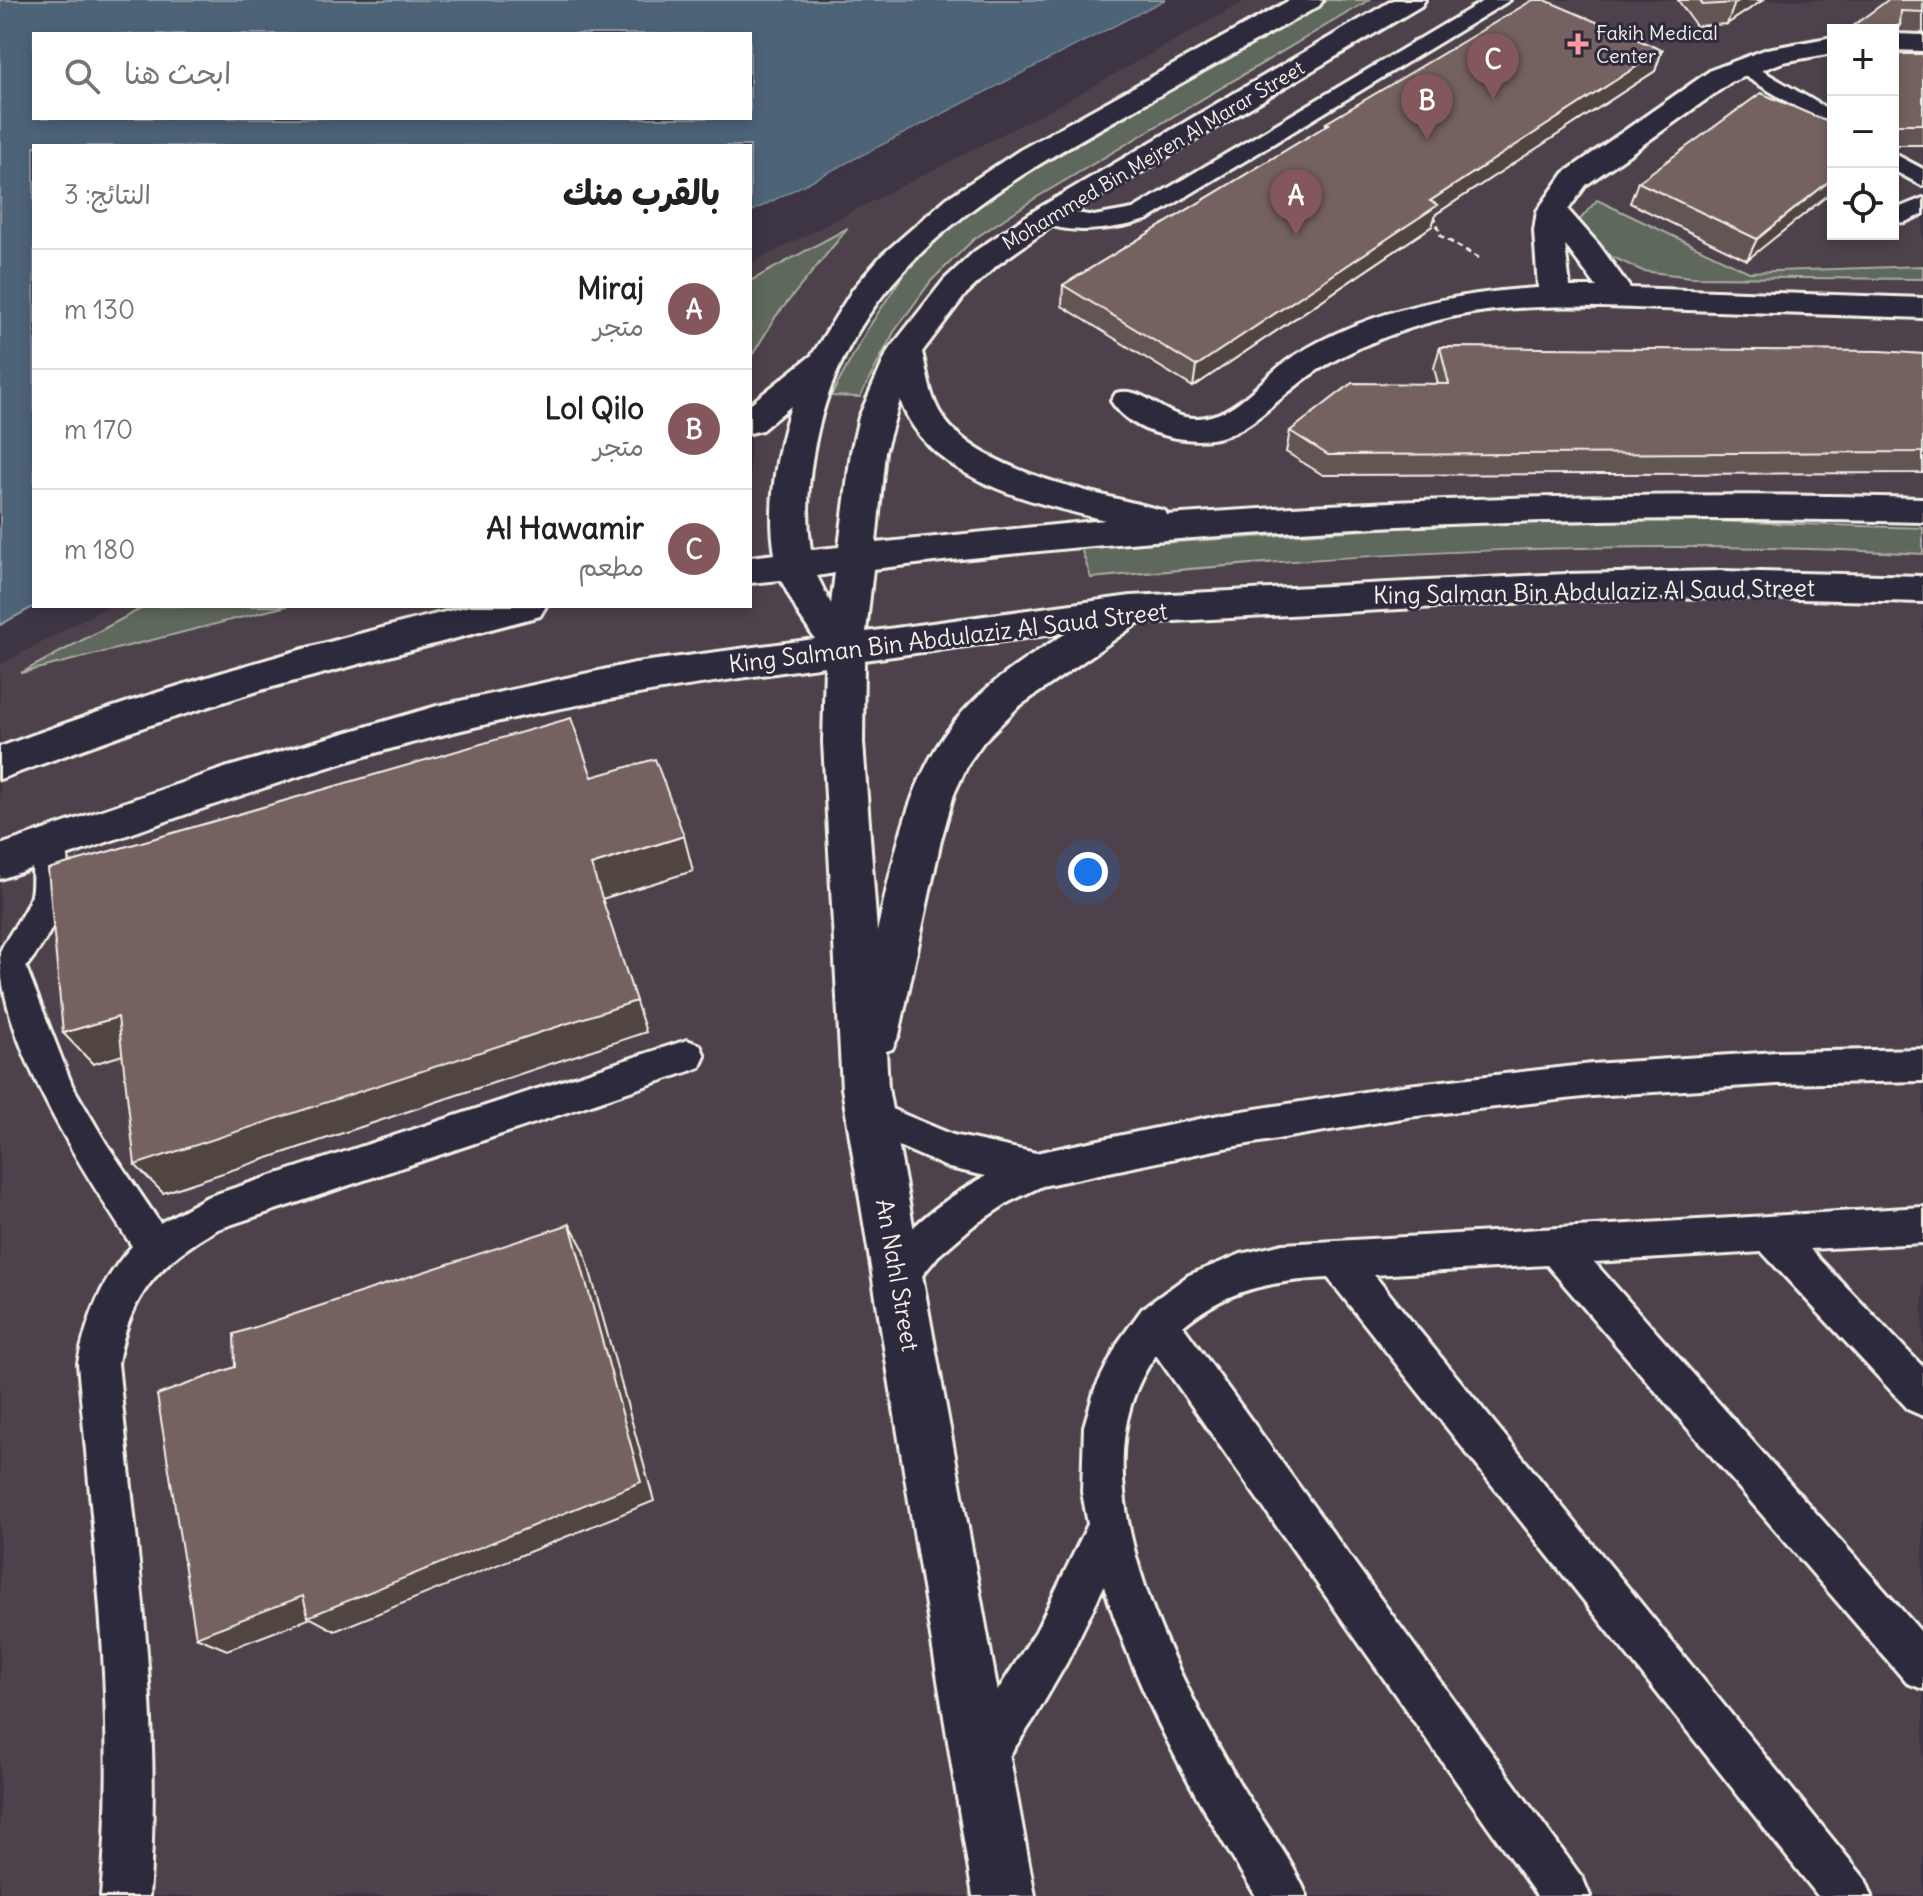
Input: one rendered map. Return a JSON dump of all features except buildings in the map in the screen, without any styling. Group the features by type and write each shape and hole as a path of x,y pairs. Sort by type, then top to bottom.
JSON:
{"street":[{"path":"845,648 804,595 793,566 788,520 803,416 824,361 856,305 882,271 946,211 1021,162 1310,0"},
{"name":"Mohammed Bin Mejren Al Marar Street","path":"845,648 870,440 889,383 905,351 955,287 986,258 1048,215 1412,0"},
{"path":"1899,42 1923,43"},
{"path":"1556,296 1548,252 1552,211 1562,194 1590,166 1699,90 1744,66 1777,55 1827,46"},
{"path":"1552,211 1588,252 1620,297"},
{"path":"1128,401 1138,412 1170,426 1208,428 1225,424 1240,416 1290,374 1325,352 1405,319 1487,301 1556,296 1620,297 1923,308"},
{"path":"905,351 917,399 926,420 943,439 966,457 1018,482 1181,528"},
{"path":"752,420 824,361"},
{"path":"752,570 1006,541 1386,513 1692,505 1923,510"},
{"name":"King Salman Bin Abdulaziz Al Saud Street","path":"0,862 301,760 437,721 635,678 845,648 1131,610 1566,587 1722,584 1923,589"},
{"path":"410,633 463,608"},
{"path":"0,763 193,696 410,633 518,608"},
{"path":"868,1102 926,809 941,773 988,710 1018,685 1131,610"},
{"name":"An Nahl Street","path":"845,648 843,742 868,1102 1004,1896"}],"lane":[{"path":"1048,215 1096,224 1112,223 1141,214 1500,0"},
{"path":"1744,66 1827,118"},
{"path":"1899,164 1923,179"},
{"path":"1899,216 1923,205"},
{"path":"48,844 53,868 49,894 39,922 4,964 59,1096 97,1162 155,1248"},
{"path":"125,1896 131,1826 130,1721 98,1363 103,1328 117,1295 134,1269 180,1229 207,1215 687,1056"},
{"path":"898,1275 925,1243 960,1214 996,1190 1036,1170 1224,1131 1423,1099 1592,1080 1777,1068 1923,1065"},
{"path":"868,1102 949,1151 1036,1170"},
{"path":"1283,1896 1229,1810 1190,1738 1129,1595 1108,1526 1102,1483 1102,1438 1111,1398 1127,1362 1156,1322 1177,1303 1210,1282 1244,1269 1283,1262 1923,1225"},
{"path":"1769,1233 1923,1396"},
{"path":"1555,1246 1923,1667"},
{"path":"1337,1259 1848,1896"},
{"path":"1156,1322 1566,1896"},
{"path":"981,1758 1021,1702 1056,1643 1085,1585 1108,1526"}],"path":[{"path":"1433,212 1441,236 1489,264 1487,301"}],"shaded area":[{"path":"1247,0 1923,0 1923,1896 0,1896 0,665 104,608 752,608 752,263 1063,103"}],"green space":[{"path":"1326,0 1369,0 1034,199 974,239 931,281 894,332 860,397 831,396 867,330 903,275 948,229 1008,185"},
{"path":"1597,200 1749,272 1923,266 1923,279 1691,277 1643,271 1601,252 1577,223"},
{"path":"848,228 776,316 752,356 752,280"},
{"path":"1680,520 1923,528 1923,554 1715,547 1507,550 1299,561 1091,578 1081,548 1475,523"},
{"path":"142,608 279,608 21,673"}],"water":[{"path":"0,0 1166,0 752,212 752,144 32,144 32,608 0,625"}],"pier":[{"path":"1170,0 1044,68 752,216 752,212"}],"place":[{"name":"Fakih Medical Center","path":"1578,44"},
{"name":"Al Hawamir","path":"1493,99"},
{"name":"Lol Qilo","path":"1427,140"},
{"name":"Miraj","path":"1296,235"}]}
